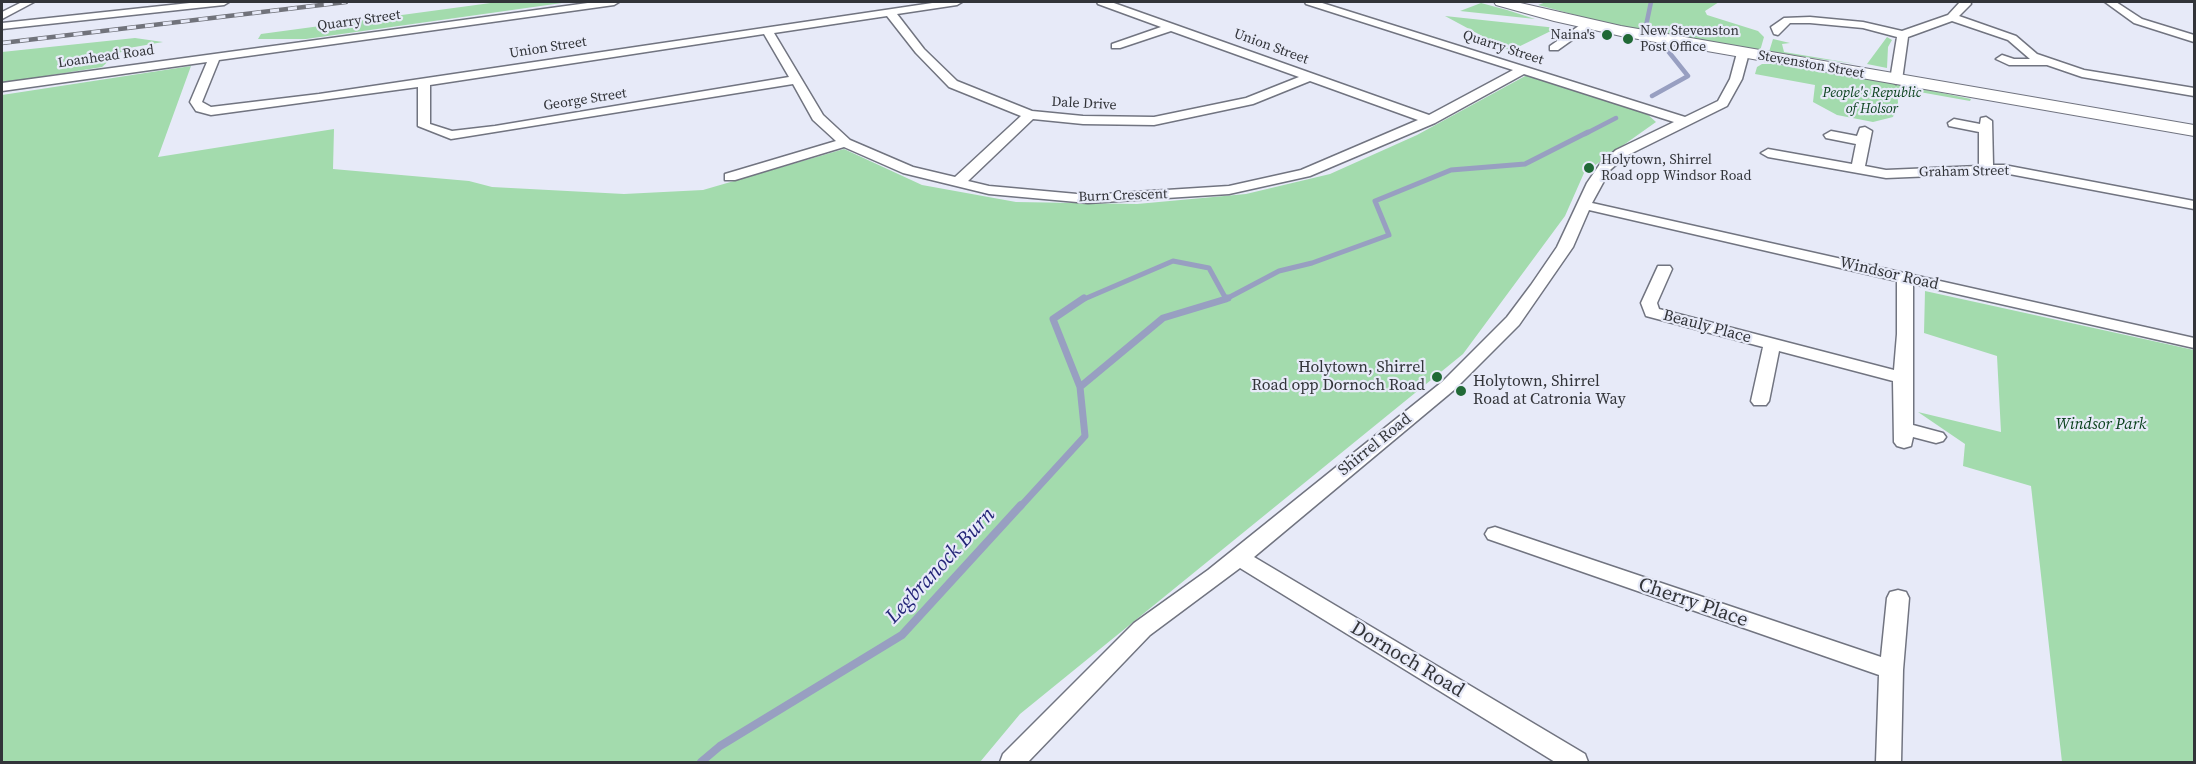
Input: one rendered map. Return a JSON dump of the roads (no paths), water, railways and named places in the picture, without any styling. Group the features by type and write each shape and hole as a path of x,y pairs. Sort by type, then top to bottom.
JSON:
{"main road":[{"name":"Stevenston Street","path":"1513,3 1587,25 2194,131"}],"street":[{"path":"2,16 29,2"},
{"path":"2,26 224,2"},
{"name":"Quarry Street","path":"215,56 615,2"},
{"name":"Union Street","path":"215,56 196,102 200,108 211,111 424,82 957,2"},
{"name":"Union Street","path":"1102,2 1430,120"},
{"name":"Quarry Street","path":"1310,2 1688,122"},
{"path":"1778,32 1777,27 1788,20 1810,20 1863,25 1903,35 1952,17 1966,4 1965,2"},
{"path":"2110,2 2138,21 2194,39"},
{"name":"Dale Drive","path":"890,12 920,51 954,84 1000,105 1030,115 1083,120 1154,121 1249,101 1310,77"},
{"path":"1952,17 2012,38 2033,56 2046,62 2082,73 2194,92"},
{"path":"2120,22 2138,21"},
{"path":"1554,48 1587,25"},
{"path":"1116,46 1171,27"},
{"name":"Burn Crescent","path":"767,30 818,117 845,143 908,170 989,190 1088,199 1229,190 1305,173 1430,120 1522,69"},
{"path":"1896,80 1903,35"},
{"name":"Shirrel Road","path":"1012,762 1142,629 1238,557 1448,386 1505,328 1565,247 1605,167 1621,153 1722,104 1736,79 1743,53"},
{"name":"Loanhead Road","path":"2,87 215,56"},
{"path":"2002,59 2013,63 2046,62"},
{"name":"George Street","path":"424,82 424,126 451,135 795,80"},
{"path":"958,182 1030,115"},
{"path":"1954,123 1986,125 1986,169"},
{"path":"1831,135 1864,136 1858,169"},
{"path":"730,177 845,143"},
{"name":"Graham Street","path":"1768,153 1819,168 1858,169 1886,174 1986,169 2051,177 2194,205"},
{"name":"Windsor Road","path":"1584,205 2194,342"},
{"name":"Beauly Place","path":"1664,269 1649,303 1652,312 1902,378"},
{"path":"1905,278 1903,435 1936,437"},
{"name":"Beauly Place","path":"1760,401 1772,344"},
{"name":"Cherry Place","path":"1496,534 1891,670"},
{"name":"Dornoch Road","path":"1238,557 1576,762"},
{"path":"1889,762 1891,670 1898,598"}],"waterway":[{"name":"Legbranock Burn","path":"1651,2 1643,40 1668,51 1688,76 1652,96"},
{"name":"Legbranock Burn","path":"1585,134 1616,118"},
{"name":"Legbranock Burn","path":"1228,298 1279,271 1312,263 1389,235 1375,201 1451,170 1525,164 1588,132"},
{"name":"Legbranock Burn","path":"1082,300 1173,261 1209,268 1226,299"},
{"name":"Legbranock Burn","path":"1080,387 1053,319 1084,298"},
{"name":"Legbranock Burn","path":"1080,387 1163,318 1226,299"},
{"name":"Legbranock Burn","path":"1020,507 1085,436 1080,387"},
{"name":"Legbranock Burn","path":"701,762 720,746 902,635 1021,505"}],"railway":[{"path":"2,43 346,2"}],"place":[{"name":"Naina's","path":"1607,35"},
{"name":"New Stevenston Post Office","path":"1628,39"},
{"name":"Holytown, Shirrel Road opp Windsor Road","path":"1589,168"},
{"name":"Holytown, Shirrel Road opp Dornoch Road","path":"1437,377"},
{"name":"Holytown, Shirrel Road at Catronia Way","path":"1461,391"}],"park label":[{"name":"People's Republic of Holsor","path":"1872,102"},
{"name":"Windsor Park","path":"2101,425"}]}
